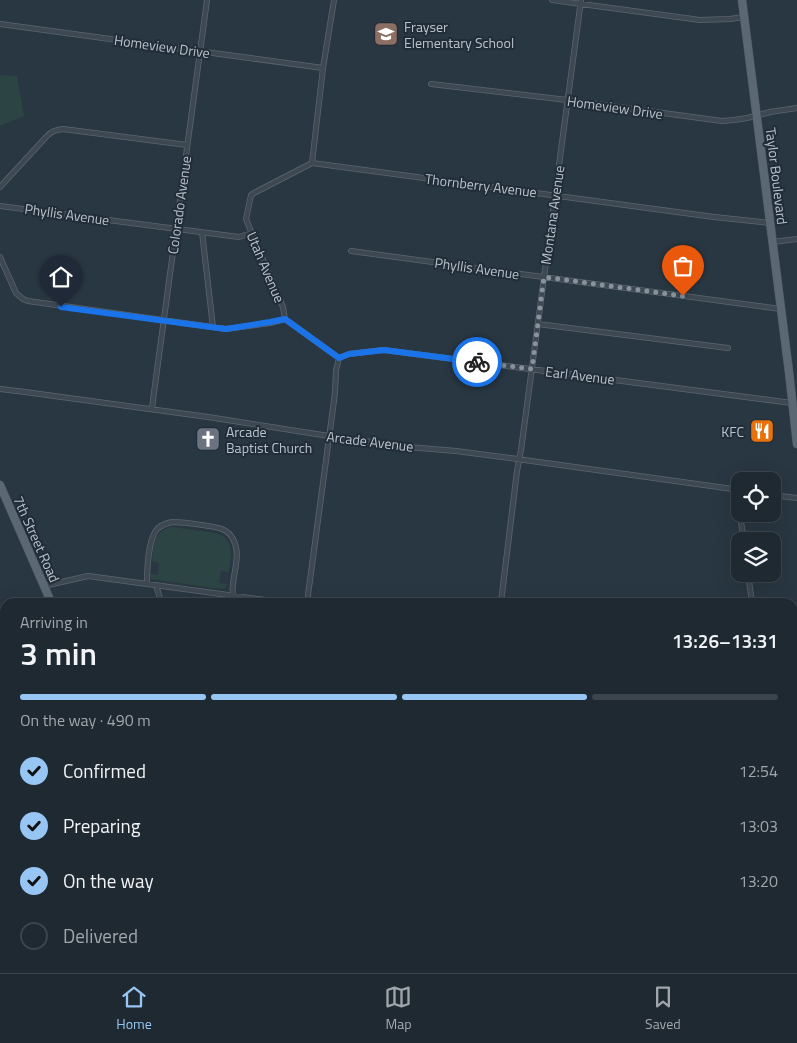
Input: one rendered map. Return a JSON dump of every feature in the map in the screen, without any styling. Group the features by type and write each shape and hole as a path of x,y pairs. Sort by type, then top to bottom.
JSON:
{"main road":[{"name":"Taylor Boulevard","path":"742,0 781,308 793,371 792,403 797,444"},
{"name":"7th Street Road","path":"0,485 49,598"}],"street":[{"name":"Colorado Avenue","path":"152,409 207,0"},
{"path":"312,163 323,68 334,0"},
{"path":"552,0 581,2 700,20 744,17"},
{"name":"Montana Avenue","path":"502,598 581,2"},
{"name":"Homeview Drive","path":"0,24 323,68"},
{"name":"Homeview Drive","path":"431,84 722,121 797,108"},
{"path":"0,188 51,132 58,130 187,145"},
{"name":"Thornberry Avenue","path":"312,163 770,223"},
{"name":"Utah Avenue","path":"312,163 251,195 246,219 283,307 285,319 339,358"},
{"name":"Phyllis Avenue","path":"0,206 239,237 252,232"},
{"path":"202,232 213,327"},
{"path":"773,242 797,239"},
{"name":"Phyllis Avenue","path":"351,251 781,308"},
{"path":"0,256 16,293 28,301 226,329 285,319"},
{"path":"538,324 728,348"},
{"name":"Earl Avenue","path":"339,358 349,354 384,350 792,403"},
{"path":"308,598 339,358"},
{"name":"Arcade Avenue","path":"0,389 152,409 408,447 520,459 731,489"},
{"path":"781,496 797,498"},
{"path":"147,584 152,538 158,528 172,522 209,527 222,529 227,532 233,538 236,545 237,556 232,586 233,596"},
{"path":"44,586 88,576 249,598"},
{"path":"749,582 751,598"},
{"path":"156,585 160,598"}],"green space":[{"path":"0,75 17,76 24,116 0,126"},
{"path":"172,527 215,533 226,539 231,548 229,572 221,571 219,583 227,584 226,588 213,588 151,579 150,574 158,575 159,563 152,561 158,535"}],"way so far":[{"path":"477,362 532,369 544,277 683,296"}],"place":[{"name":"Frayser Elementary School","path":"386,34"},
{"name":"KFC","path":"762,431"},
{"name":"Arcade Baptist Church","path":"208,439"}],"route":[{"path":"61,307 226,329 285,319 339,358 349,354 384,350 477,362"}]}
